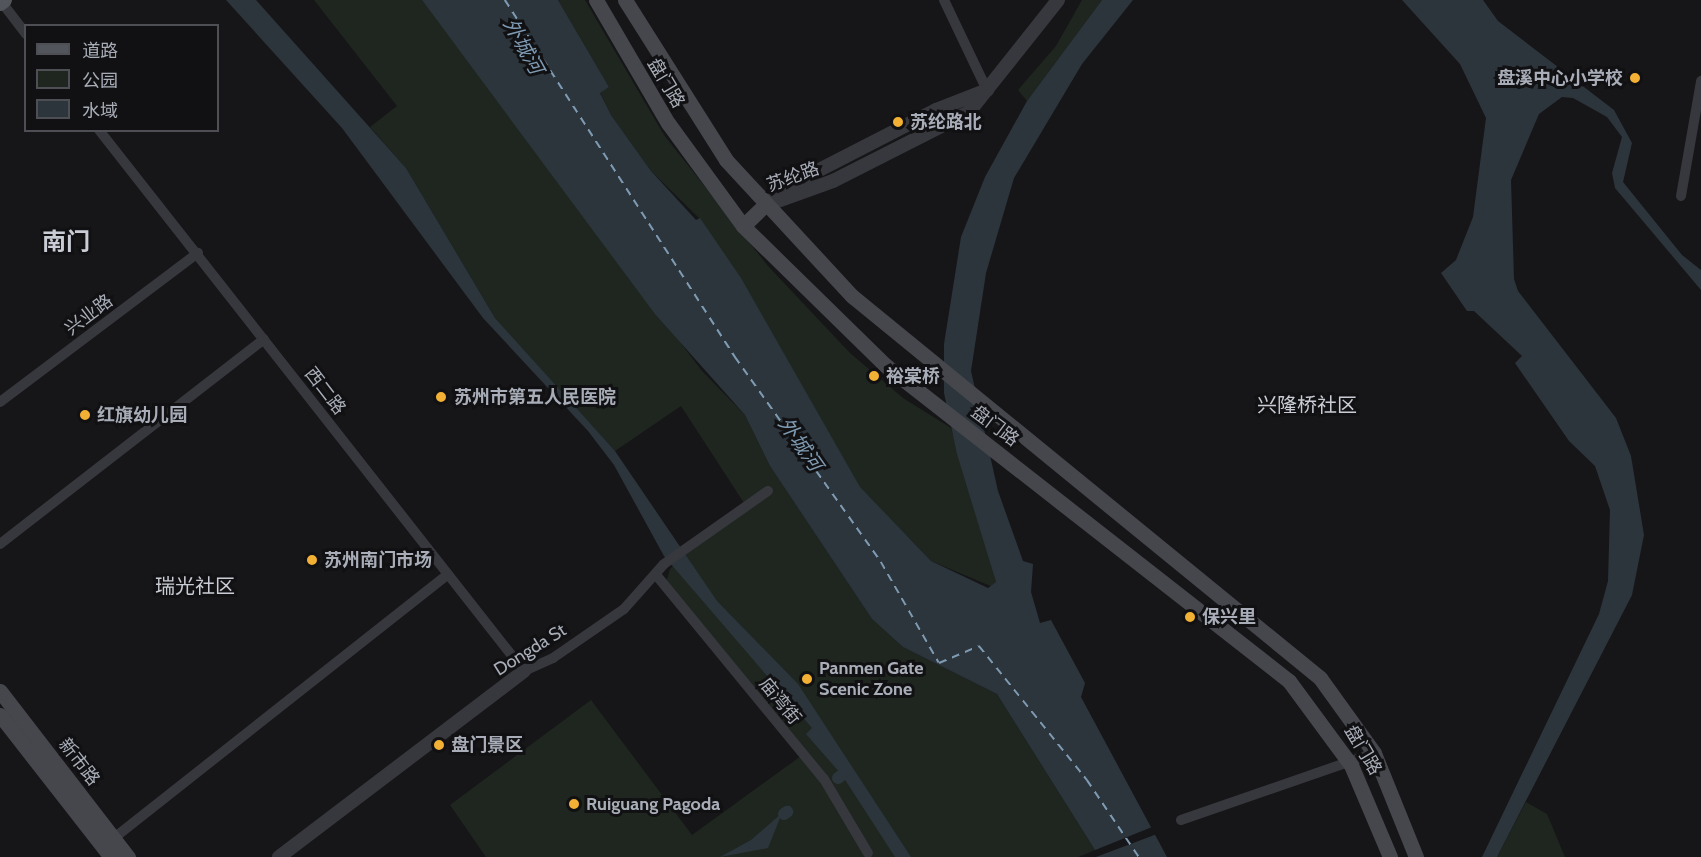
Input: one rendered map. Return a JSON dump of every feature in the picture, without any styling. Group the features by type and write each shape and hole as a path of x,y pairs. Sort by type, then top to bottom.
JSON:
{"main road":[{"name":"盘门路","path":"596,0 668,123 743,226 831,317 935,405 1274,667 1312,707 1351,765 1390,857"},
{"name":"盘门路","path":"625,0 708,134 764,206 921,356 1285,644 1329,689 1374,753 1416,857"},
{"path":"743,226 764,206"},
{"name":"新市路","path":"0,691 128,857"},
{"name":"新市路","path":"0,715 109,856"}],"street":[{"path":"944,0 987,90"},
{"name":"苏纶路","path":"764,206 910,146 969,112 1058,0"},
{"path":"1,1 24,31"},
{"path":"1681,196 1701,81"},
{"name":"苏纶路","path":"764,206 788,186 936,110 987,90"},
{"name":"西二路","path":"101,132 198,253 524,671"},
{"name":"兴业路","path":"0,402 198,253"},
{"path":"0,544 264,339"},
{"name":"Dongda St","path":"279,857 524,671 624,609 657,576 664,564 768,491"},
{"path":"114,838 447,575"},
{"name":"庙湾街","path":"657,576 824,779 868,854"},
{"path":"1181,820 1351,765 1374,753"}],"green space":[{"path":"314,0 422,0 702,371 745,415 770,466 872,619 903,647 997,694 1095,850 1078,857 486,857 450,805 591,700 692,835 801,756 666,583 670,569 744,503 681,406 615,451 525,354 495,318 406,168 370,127 397,106"},
{"path":"558,0 585,0 664,135 768,266 850,353 903,398 951,428 996,582 993,587 931,561 860,488 740,278 699,218 651,171 611,115 600,92 609,87"},
{"path":"1082,0 1102,0 1027,101 1018,90 1056,46"},
{"path":"1526,802 1547,814 1565,857 1497,857"}],"water":[{"path":"226,0 256,0 406,168 495,318 615,451 717,601 798,684 911,857 895,857 842,775 806,734 812,728 664,556 614,465 588,431 483,318 342,128"},
{"name":"外城河","path":"422,0 558,0 609,87 600,93 611,115 651,171 696,220 700,218 741,278 860,487 931,561 988,588 996,582 957,454 944,393 944,344 961,237 985,177 1027,101 1102,0 1133,0 1082,64 1014,178 986,273 971,371 998,491 1023,561 1033,564 1031,592 1040,623 1051,620 1085,683 1081,697 1167,857 1078,857 1095,850 997,694 903,647 872,619 770,466 745,415 655,314"},
{"path":"1402,0 1483,0 1498,21 1614,110 1632,143 1623,182 1682,255 1701,270 1701,290 1615,188 1612,173 1622,137 1607,117 1573,98 1562,97 1539,114 1511,180 1514,279 1518,291 1616,418 1631,456 1644,535 1632,595 1497,857 1482,857 1599,614 1608,581 1610,510 1595,466 1569,441 1515,363 1522,356 1474,311 1467,311 1441,273 1456,260 1473,217 1486,118 1460,64"},
{"path":"782,813 768,848 720,857 751,840"}],"pier":[{"path":"1152,827 1157,834 1096,857 1078,857"}],"waterway":[{"path":"838,778 842,775"}],"ferry route":[{"path":"505,0 735,357 881,562 939,663 979,646 1087,780 1139,857"}],"place":[{"name":"盘溪中心小学校","path":"1635,78"},
{"name":"苏纶路北","path":"898,122"},
{"name":"裕棠桥","path":"874,376"},
{"name":"苏州市第五人民医院","path":"441,397"},
{"name":"红旗幼儿园","path":"85,415"},
{"name":"苏州南门市场","path":"312,560"},
{"name":"保兴里","path":"1190,617"},
{"name":"Panmen Gate Scenic Zone","path":"807,679"},
{"name":"盘门景区","path":"439,745"},
{"name":"Ruiguang Pagoda","path":"574,804"}],"district":[{"name":"南门","path":"66,242"},
{"name":"兴隆桥社区","path":"1307,405"},
{"name":"瑞光社区","path":"195,586"}]}
